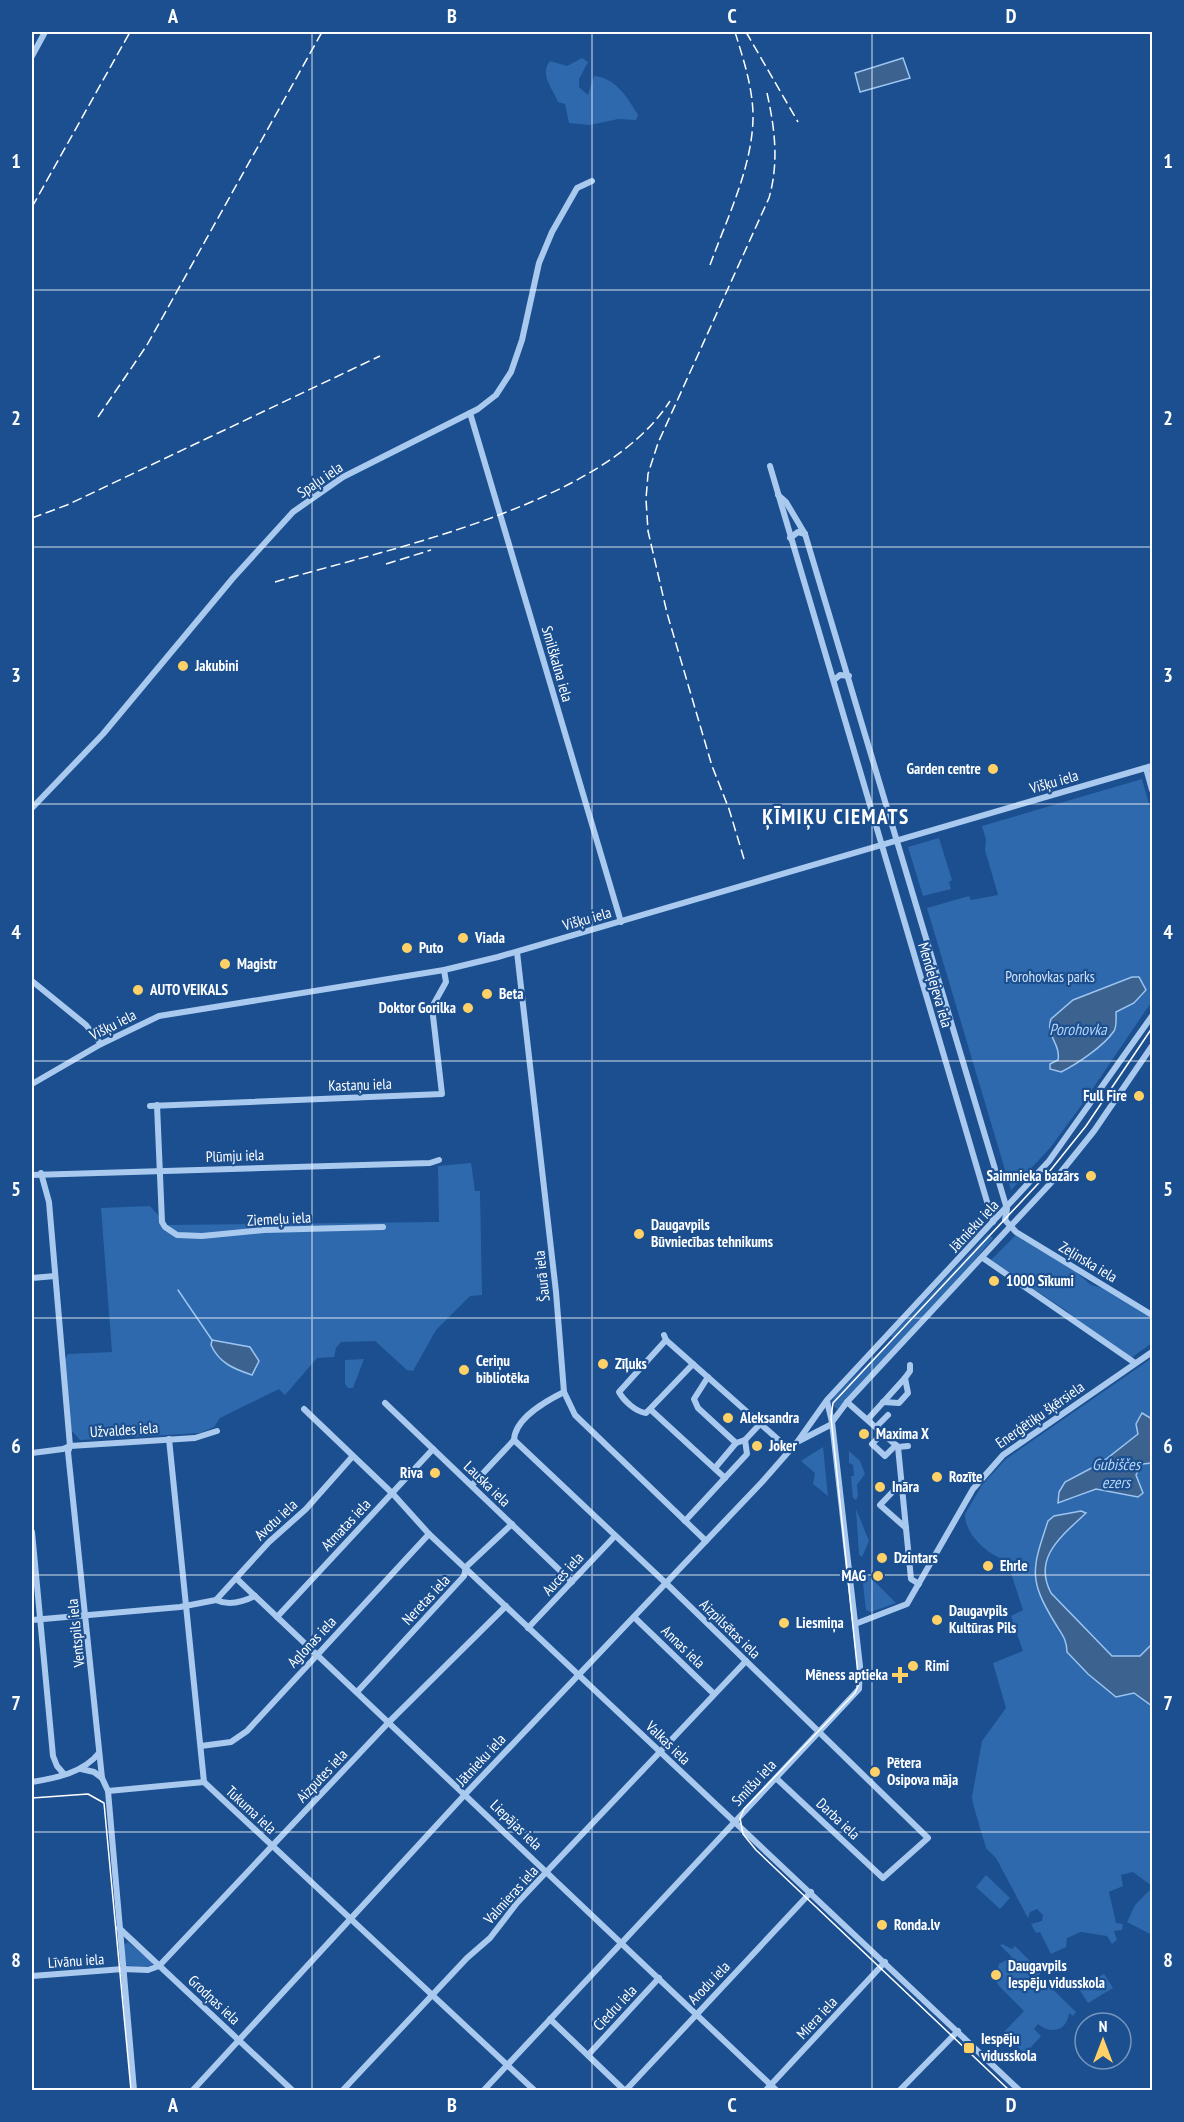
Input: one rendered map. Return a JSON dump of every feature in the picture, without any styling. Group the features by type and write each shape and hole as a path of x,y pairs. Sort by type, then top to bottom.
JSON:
{"street":[{"path":"32,56 45,32"},
{"name":"Spaļu iela","path":"32,808 103,734 233,578 293,512 343,477 470,413 496,394 505,384 519,349 539,262 552,232 577,188 592,181"},
{"name":"Smilškalna iela","path":"470,413 621,922"},
{"path":"770,466 778,495"},
{"name":"Mendeļejeva iela","path":"778,495 786,502 805,534 1007,1209 1005,1220"},
{"name":"Mendeļejeva iela","path":"778,495 993,1222"},
{"path":"790,538 798,532 805,534"},
{"path":"834,680 840,675 849,676"},
{"path":"852,742 861,742 867,738"},
{"path":"1149,767 1152,790"},
{"name":"Višķu iela","path":"32,1084 101,1044 169,1013 444,970 621,922 1149,767"},
{"name":"Šaurā iela","path":"517,951 556,1292 564,1392 575,1415 706,1541"},
{"name":"Kastaņu iela","path":"161,1170 154,1106 442,1094 432,1007 446,982 444,970"},
{"path":"32,981 86,1025 101,1044"},
{"name":"Jātnieku iela","path":"193,2091 466,1794 790,1450 827,1400 1007,1209 1075,1128 1152,1016"},
{"name":"Jātnieku iela","path":"798,1441 832,1423 847,1402 1012,1227 1094,1131 1152,1046"},
{"name":"Plūmju iela","path":"32,1174 426,1163 439,1160"},
{"name":"Ziemeļu iela","path":"161,1170 162,1222 165,1227 177,1234 202,1236 264,1230 383,1227"},
{"name":"Ventspils iela","path":"41,1173 49,1202 70,1446 68,1452 99,1753 102,1778 108,1791 134,2091"},
{"path":"993,1222 1005,1220 1012,1227"},
{"name":"Zeļinska iela","path":"1012,1227 1152,1315"},
{"path":"983,1258 1136,1364"},
{"path":"32,1278 55,1276"},
{"path":"693,1364 646,1413 640,1413 619,1392 665,1337 790,1450"},
{"name":"Enerģētiķu šķērsiela","path":"855,1623 907,1604 959,1513 986,1472 1023,1440 1152,1352"},
{"path":"868,1419 910,1371 910,1365"},
{"path":"708,1377 694,1399 698,1408 736,1443"},
{"path":"883,1402 899,1403 908,1393 904,1378"},
{"path":"472,1485 514,1440 514,1432 535,1409 564,1392"},
{"name":"Smilšu iela","path":"484,2091 859,1689 860,1672 855,1623 832,1423 827,1400"},
{"path":"847,1402 897,1446 911,1579 919,1584"},
{"name":"Lauska iela","path":"385,1403 572,1582"},
{"name":"Valkas iela","path":"304,1409 393,1494 429,1534 812,1892 1019,2091"},
{"path":"651,1410 725,1478"},
{"path":"876,1427 888,1415"},
{"path":"715,1468 736,1443 745,1440 760,1424"},
{"name":"Užvaldes iela","path":"32,1453 70,1446 195,1438 217,1431"},
{"path":"883,1433 872,1444 885,1456 897,1446 908,1446"},
{"name":"Tukuma iela","path":"169,1439 204,1782 534,2091"},
{"name":"Aizpilsētas iela","path":"514,1440 928,1838 883,1878"},
{"path":"685,1521 747,1454 745,1440"},
{"name":"Atmatas iela","path":"277,1617 433,1449"},
{"name":"Avotu iela","path":"216,1600 268,1542 306,1509 352,1457"},
{"path":"902,1482 880,1505 906,1528"},
{"name":"Neretas iela","path":"357,1692 464,1576 466,1567 512,1524"},
{"path":"32,1533 53,1756 57,1766 64,1774"},
{"name":"Aglonas iela","path":"201,1746 231,1742 247,1731 429,1534"},
{"name":"Auces iela","path":"528,1628 614,1537"},
{"name":"Liepājas iela","path":"237,1579 622,1942 771,2089"},
{"path":"32,1620 186,1606 216,1600 224,1604 246,1601 255,1596"},
{"name":"Aizputes iela","path":"159,1966 389,1722 506,1606"},
{"name":"Annas iela","path":"634,1617 714,1695"},
{"name":"Valmieras iela","path":"343,2091 490,1938 503,1919 746,1661"},
{"path":"32,1782 80,1769 91,1763 99,1753"},
{"path":"80,1769 94,1772 102,1778"},
{"name":"Darba iela","path":"776,1778 883,1878"},
{"path":"108,1791 204,1782"},
{"name":"Arodu iela","path":"625,2091 812,1892"},
{"name":"Grodņas iela","path":"119,1928 291,2091"},
{"name":"Miera iela","path":"771,2089 885,1962"},
{"name":"Līvānu iela","path":"32,1976 123,1969 148,1970 159,1966"},
{"name":"Ciedru iela","path":"589,2054 659,1978"},
{"path":"550,2019 625,2091"},
{"path":"900,2091 957,2031"}],"green space":[{"path":"582,58 588,62 579,79 579,87 588,95 594,76 609,80 630,102 638,115 636,120 618,119 590,125 569,123 565,104 558,102 548,82 547,66 550,61 567,66"},
{"name":"Porohovkas parks","path":"1142,779 1152,815 1152,1001 1050,1148 1011,1190 927,908 969,896 971,900 998,895 985,850 986,840 982,826"},
{"path":"939,838 952,880 949,882 951,889 923,896 908,847"},
{"path":"471,1163 475,1191 480,1191 482,1295 470,1296 436,1330 413,1371 407,1370 375,1341 341,1342 336,1348 334,1357 317,1358 285,1395 279,1389 220,1418 214,1427 200,1433 80,1440 71,1430 64,1361 68,1354 112,1352 101,1208 150,1206 167,1225 439,1222 438,1166"},
{"path":"988,1234 993,1238 974,1261 837,1409 831,1403 834,1397 893,1338 891,1336"},
{"path":"1016,1235 1075,1271 1091,1285 1102,1288 1152,1318 1152,1343 1131,1358 991,1260"},
{"path":"1152,1358 1152,1446 1070,1500 1096,1489 1125,1492 1120,1476 1142,1464 1152,1463 1152,1644 1146,1650 1148,1657 1112,1656 1065,1607 1044,1603 1152,1695 1152,1886 1133,1872 1121,1875 1123,1886 1109,1892 1116,1923 1123,1924 1122,1930 1114,1931 1117,1940 1112,1944 1107,1936 1081,1932 1067,1938 1066,1947 1051,1954 1040,1932 1036,1933 1031,1924 1042,1921 1043,1915 1037,1909 1030,1912 1028,1918 996,1858 986,1848 973,1804 972,1797 982,1741 1006,1708 993,1663 1023,1651 1011,1616 1023,1610 1007,1561 979,1544 969,1530 965,1514 982,1485 1006,1459"},
{"path":"364,1359 353,1388 348,1388 345,1384 345,1360"},
{"path":"823,1447 828,1496 813,1484 815,1473 801,1461"},
{"path":"849,1451 860,1461 865,1474 857,1485 856,1500 853,1498 851,1476 854,1476 853,1465 849,1463"},
{"path":"856,1509 869,1541 862,1557 859,1554"},
{"path":"862,1575 869,1576 896,1603 871,1612 866,1610"},
{"path":"986,1875 1010,1898 1000,1909 976,1887"},
{"path":"1152,1888 1152,1935 1127,1922 1135,1905"},
{"path":"128,1942 152,1962 152,1965 143,1968 126,1965 124,1945"},
{"path":"1000,1945 1012,1949 1015,1946 1041,1972 1039,1976 1075,2011 1073,2011 1073,2016 1069,2013 1065,2024 1058,2029 1048,2029 1038,2024 1034,2029 1041,2036 1025,2054 1003,2033 1024,2011 995,1979 999,1964 1012,1957"},
{"path":"1104,1974 1113,1988 1088,2003 1079,1989"}],"water":[{"path":"903,58 910,78 860,92 855,73"},
{"name":"Porohovka","path":"1132,977 1139,977 1146,990 1134,1003 1116,1012 1116,1027 1110,1037 1067,1069 1061,1072 1050,1069 1050,1064 1058,1060 1057,1049 1050,1030 1051,1019 1073,1000"},
{"path":"212,1340 250,1347 259,1361 252,1375 233,1368 223,1361 214,1351 211,1345"},
{"name":"Gubiščes ezers","path":"1142,1413 1152,1419 1152,1463 1142,1464 1136,1475 1143,1493 1138,1497 1096,1489 1058,1503 1059,1492 1065,1482 1101,1463 1138,1434 1136,1424"},
{"name":"Gubiščes ezers","path":"1081,1511 1086,1513 1053,1548 1045,1568 1046,1580 1051,1593 1112,1656 1140,1656 1152,1644 1152,1706 1134,1693 1116,1697 1088,1674 1067,1652 1063,1636 1040,1595 1035,1574 1036,1563 1048,1521 1054,1516"}],"waterway":[{"path":"178,1290 212,1340"}],"tram line":[{"path":"1009,2090 756,1850 743,1834 740,1818 744,1809 855,1693 859,1684 831,1417 833,1403 1049,1172 1086,1126 1152,1028"},
{"path":"32,1798 88,1794 104,1803 131,2090"}],"railway":[{"path":"32,207 130,32"},
{"path":"98,417 147,345 322,32"},
{"path":"710,265 738,190 752,132 751,92 735,32"},
{"path":"746,32 798,122"},
{"path":"744,859 729,809 712,766 667,613 648,531 646,499 648,474 658,443 769,198 774,172 775,146 767,93"},
{"path":"32,518 67,505 380,356"},
{"path":"275,582 433,537 490,518 546,495 596,469 639,438 670,401"},
{"path":"386,564 431,550"}],"place":[{"name":"Jakubini","path":"183,666"},
{"name":"Garden centre","path":"993,769"},
{"name":"Viada","path":"463,938"},
{"name":"Puto","path":"407,948"},
{"name":"Magistr","path":"225,964"},
{"name":"AUTO VEIKALS","path":"138,990"},
{"name":"Beta","path":"487,994"},
{"name":"Doktor Gorilka","path":"468,1008"},
{"name":"Full Fire","path":"1139,1096"},
{"name":"Saimnieka bazārs","path":"1091,1176"},
{"name":"Daugavpils Būvniecības tehnikums","path":"639,1234"},
{"name":"1000 Sīkumi","path":"994,1281"},
{"name":"Zīļuks","path":"603,1364"},
{"name":"Ceriņu bibliotēka","path":"464,1370"},
{"name":"Aleksandra","path":"728,1418"},
{"name":"Maxima X","path":"864,1434"},
{"name":"Joker","path":"757,1446"},
{"name":"Riva","path":"435,1473"},
{"name":"Rozīte","path":"937,1477"},
{"name":"Ināra","path":"880,1487"},
{"name":"Dzintars","path":"882,1558"},
{"name":"Ehrle","path":"988,1566"},
{"name":"MAG","path":"878,1576"},
{"name":"Daugavpils Kultūras Pils","path":"937,1620"},
{"name":"Liesmiņa","path":"784,1623"},
{"name":"Rimi","path":"913,1666"},
{"name":"Mēness aptieka","path":"900,1675"},
{"name":"Pētera Osipova māja","path":"875,1772"},
{"name":"Ronda.lv","path":"882,1925"},
{"name":"Daugavpils Iespēju vidusskola","path":"996,1975"},
{"name":"Iespēju vidusskola","path":"969,2048"}],"district":[{"name":"ĶĪMIĶU CIEMATS","path":"836,817"}]}
